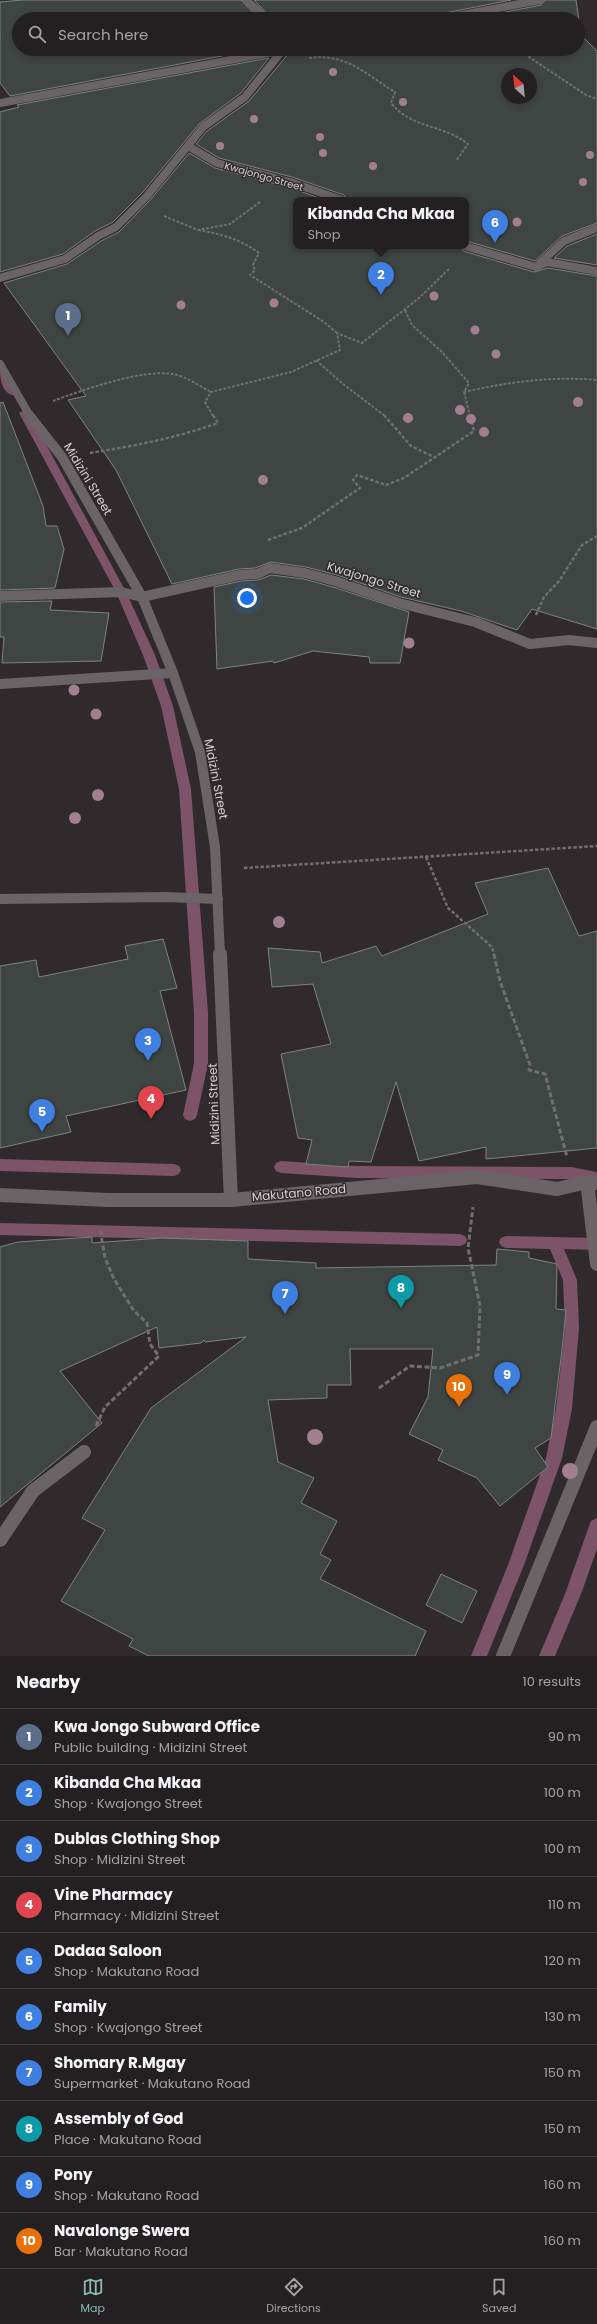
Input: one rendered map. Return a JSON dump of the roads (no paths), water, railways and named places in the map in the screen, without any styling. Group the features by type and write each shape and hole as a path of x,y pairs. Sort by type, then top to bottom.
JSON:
{"street":[{"path":"246,0 259,12"},
{"path":"478,12 540,0"},
{"path":"0,103 252,56"},
{"path":"0,278 65,259 98,236 116,227 147,196 204,127 245,97 279,56"},
{"name":"Kwajongo Street","path":"188,146 217,163 290,182 333,197"},
{"path":"536,267 564,241 597,228"},
{"path":"469,247 536,267 547,262 597,271"},
{"name":"Midizini Street","path":"0,364 26,410 62,457 142,597 173,673 200,752 215,847 217,870 231,1200"},
{"name":"Kwajongo Street","path":"142,597 240,575 257,574 270,568 305,573 335,581 399,603 475,622 530,644 569,640 597,643"},
{"path":"0,596 121,592 142,597"},
{"path":"0,684 173,673"},
{"path":"0,899 165,896 218,899"},
{"name":"Makutano Road","path":"0,1195 108,1200 231,1200 477,1177 557,1189 592,1183"},
{"path":"592,1183 597,1264"},
{"path":"503,1656 597,1427"},
{"path":"0,1540 33,1491 84,1452"}],"waterway":[{"path":"0,373 12,392"},
{"path":"24,413 121,592 149,655 167,706 185,789 201,1013 201,1064 190,1115"},
{"path":"0,1165 174,1170"},
{"path":"281,1167 357,1172 571,1173 597,1178"},
{"path":"0,1229 460,1240"},
{"path":"506,1242 554,1243"},
{"path":"479,1656 516,1565 554,1458 564,1409 572,1328 570,1280 554,1243"},
{"path":"554,1243 597,1244"},
{"path":"547,1656 573,1594 597,1526"}],"place":[{"name":"Family","path":"495,243"},
{"name":"Kibanda Cha Mkaa","path":"381,295"},
{"name":"Kwa Jongo Subward Office","path":"68,336"},
{"name":"Dublas Clothing Shop","path":"148,1061"},
{"name":"Vine Pharmacy","path":"151,1119"},
{"name":"Dadaa Saloon","path":"42,1132"},
{"name":"Assembly of God","path":"401,1308"},
{"name":"Shomary R.Mgay","path":"285,1314"},
{"name":"Pony","path":"507,1395"},
{"name":"Navalonge Swera","path":"459,1407"}]}
